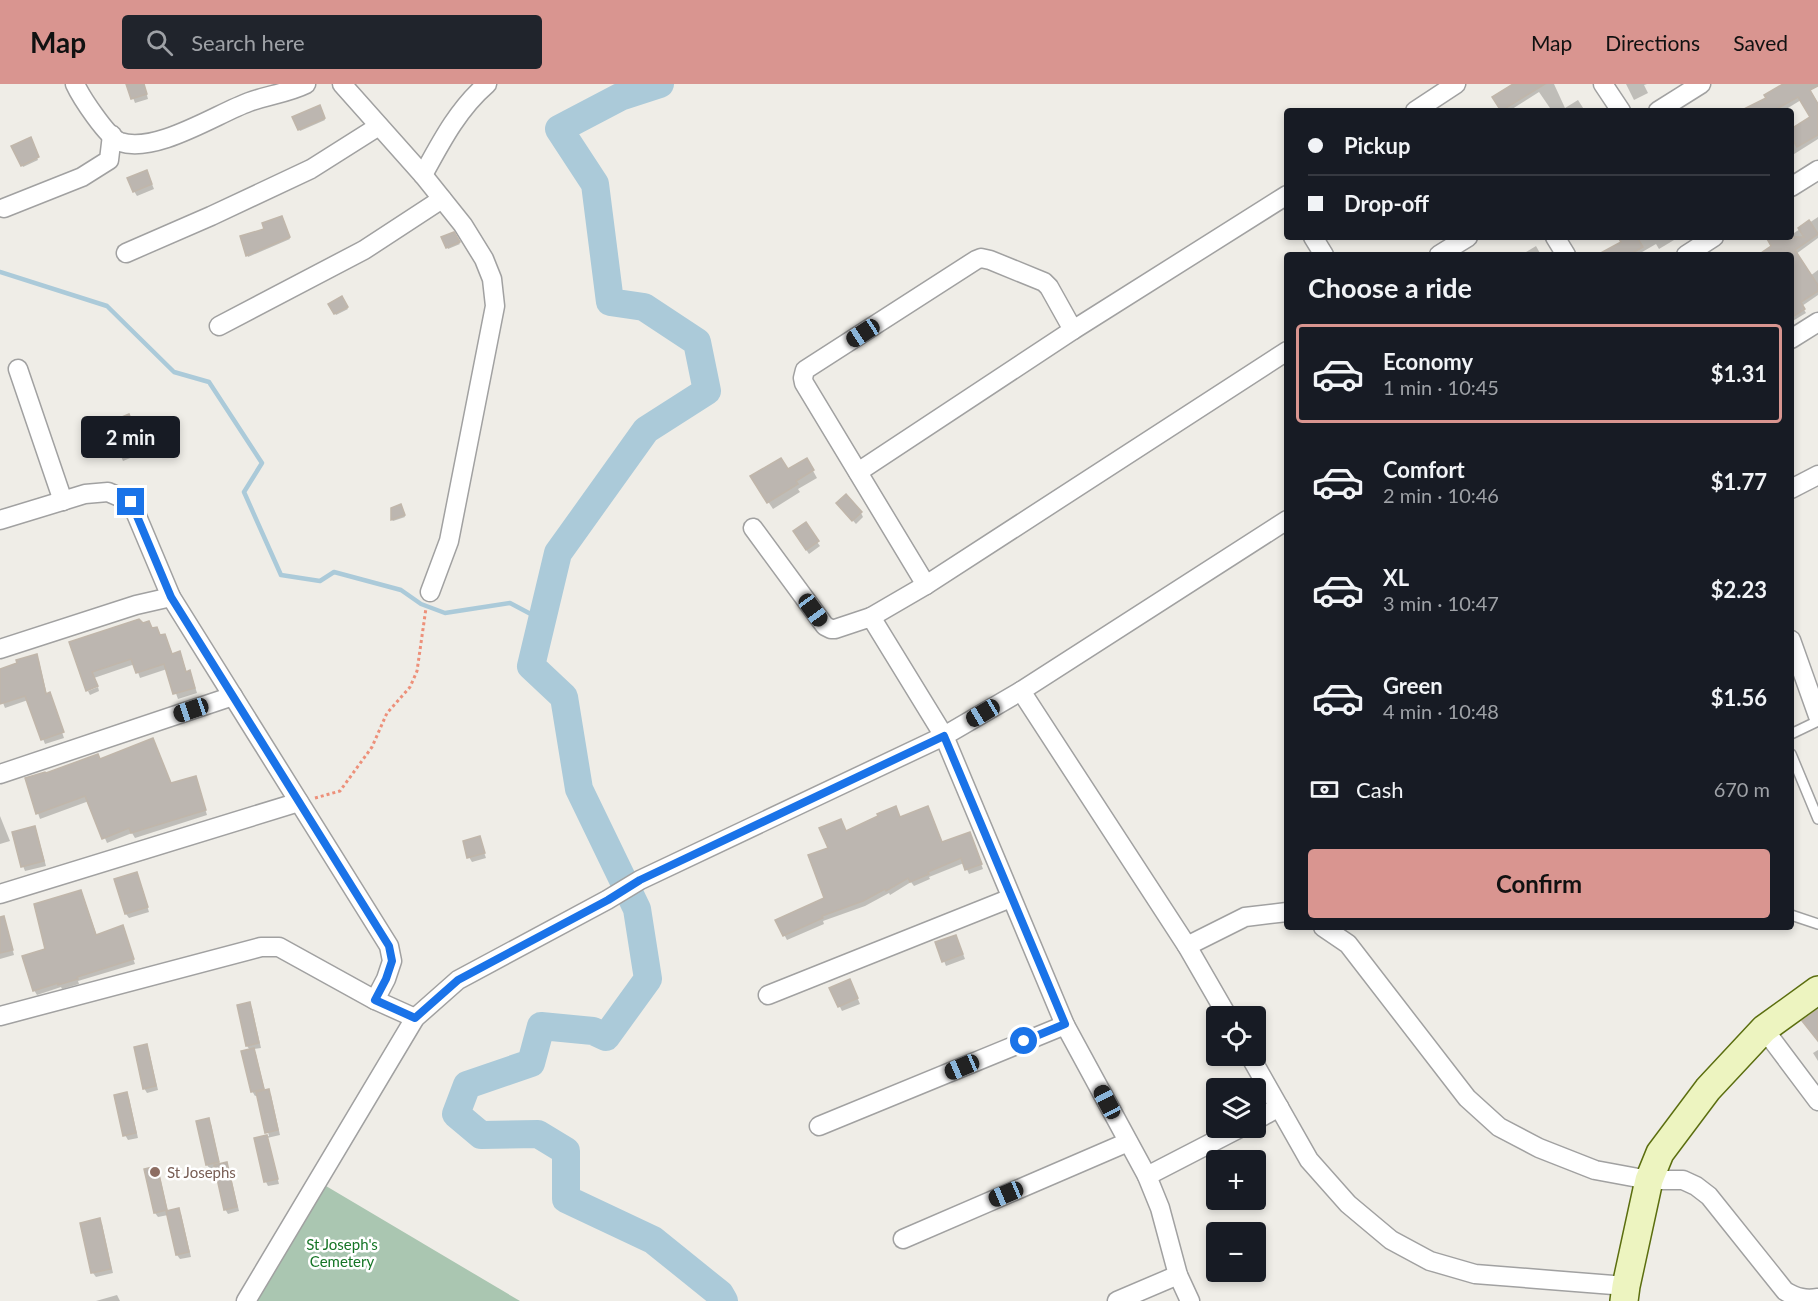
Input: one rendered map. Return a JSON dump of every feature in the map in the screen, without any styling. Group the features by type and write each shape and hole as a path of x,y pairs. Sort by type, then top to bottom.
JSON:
{"street":[{"path":"75,84 102,125 118,141 143,144"},
{"path":"4,208 82,177 109,160 143,144 194,129 249,102 306,84"},
{"path":"342,84 423,175 463,225 484,259 492,279 495,306 449,541 430,592"},
{"path":"423,175 447,129 487,84"},
{"path":"1420,108 1456,84"},
{"path":"1603,84 1619,108"},
{"path":"1663,108 1701,84"},
{"path":"126,253 311,169 379,126"},
{"path":"109,160 112,135"},
{"path":"1794,185 1818,170"},
{"path":"858,472 1073,330 1284,197"},
{"path":"219,326 364,250 442,199"},
{"path":"1444,252 1463,240"},
{"path":"1693,252 1710,240"},
{"path":"926,585 804,383 803,374 808,368 981,258 1044,282 1073,330"},
{"path":"1794,337 1818,322"},
{"path":"753,528 825,626 835,629 871,617 926,585 1284,353"},
{"path":"18,369 63,501"},
{"path":"1794,487 1818,475"},
{"path":"0,520 86,494 108,492 131,502 171,597 389,946 392,961 375,1000"},
{"path":"246,1301 415,1018 458,980 608,900 640,880 944,736 1021,691 1284,522"},
{"path":"0,649 136,605 171,597"},
{"path":"871,617 944,736 1065,1024 1147,1176 1160,1208 1178,1275 1190,1301"},
{"path":"1794,649 1818,718"},
{"path":"1021,691 1187,946 1222,1006"},
{"path":"0,774 233,696"},
{"path":"0,894 299,802"},
{"path":"768,995 1011,898"},
{"path":"1187,946 1245,917 1284,912"},
{"path":"1327,930 1348,944 1467,1098 1499,1127 1539,1148 1595,1170 1649,1180 1683,1180 1696,1186 1709,1196 1785,1291 1808,1300 1818,1298"},
{"path":"0,1016 261,947 279,947 375,1000 415,1018"},
{"path":"1256,1066 1309,1160 1348,1204 1391,1240 1430,1261 1475,1274 1625,1294 1649,1180 1660,1153 1708,1089 1764,1029 1818,990"},
{"path":"819,1126 1065,1024"},
{"path":"1764,1029 1818,1101"},
{"path":"1266,1114 1279,1107"},
{"path":"1147,1176 1221,1138"},
{"path":"903,1239 1128,1142"},
{"path":"1117,1301 1178,1275"}],"lane":[{"path":"1794,732 1818,718"},
{"path":"1794,761 1818,819"},
{"path":"1794,916 1818,924"}],"path":[{"path":"299,802 340,791 372,747 387,714 410,687 417,671 426,612"}],"green space":[{"name":"St Joseph's Cemetery","path":"326,1186 520,1301 257,1301"}],"building":[{"path":"126,84 144,84 147,94 131,99"},
{"path":"1513,84 1545,84 1506,108 1499,108 1492,97"},
{"path":"1783,84 1818,84 1810,90 1818,104 1818,135 1797,147 1794,142 1794,127 1810,117 1798,97 1778,108 1746,108 1766,98 1764,95"},
{"path":"320,105 325,118 298,130 292,117"},
{"path":"31,137 39,157 21,166 11,146"},
{"path":"147,170 152,184 133,192 127,178"},
{"path":"282,216 290,237 246,256 240,236 264,229 262,223"},
{"path":"1809,220 1818,234 1795,250 1818,285 1818,291 1801,302 1805,309 1794,316 1794,252 1762,252 1771,246 1768,240 1794,240 1794,237 1804,237 1798,228"},
{"path":"454,232 460,242 446,248 441,237"},
{"path":"1620,240 1639,240 1643,247 1634,252 1603,252 1621,242"},
{"path":"342,296 348,307 334,314 328,304"},
{"path":"129,414 143,447 119,457 105,424"},
{"path":"781,458 788,469 807,458 814,470 796,481 798,484 767,503 750,476"},
{"path":"846,494 862,512 852,521 836,503"},
{"path":"401,504 405,515 391,520 391,508"},
{"path":"806,522 819,541 806,550 793,531"},
{"path":"139,619 143,623 149,621 152,628 157,627 160,635 165,634 172,654 180,651 186,672 190,670 195,688 173,694 164,664 136,673 131,659 92,672 98,686 86,691 69,642"},
{"path":"37,654 46,694 50,692 64,732 41,740 25,696 0,704 0,669 17,663 16,660"},
{"path":"153,738 171,783 196,776 206,810 131,833 129,828 102,839 85,796 36,814 25,778 46,773 98,754 100,759"},
{"path":"896,806 900,817 928,806 942,842 970,832 982,864 965,870 961,858 910,882 908,878 886,891 885,889 863,901 822,916 823,918 783,936 775,920 824,898 808,855 828,848 819,828 841,819 846,831"},
{"path":"35,826 44,861 21,867 12,832"},
{"path":"480,836 485,853 467,858 463,841"},
{"path":"137,872 148,907 125,914 114,879"},
{"path":"81,890 96,935 123,925 134,959 77,977 78,979 33,991 22,956 45,949 34,904"},
{"path":"4,916 13,950 0,953 0,917"},
{"path":"956,935 963,954 942,962 935,942"},
{"path":"850,979 858,998 838,1007 829,988"},
{"path":"250,1002 259,1043 246,1046 237,1005"},
{"path":"1818,1009 1818,1041 1802,1021"},
{"path":"147,1044 156,1086 143,1089 134,1047"},
{"path":"254,1048 264,1089 251,1092 241,1051"},
{"path":"269,1089 278,1130 265,1133 256,1092"},
{"path":"127,1092 136,1133 123,1136 114,1095"},
{"path":"209,1118 219,1162 206,1165 196,1121"},
{"path":"267,1135 278,1179 264,1182 254,1138"},
{"path":"227,1162 237,1207 224,1210 214,1165"},
{"path":"157,1166 167,1210 154,1213 144,1169"},
{"path":"179,1208 189,1252 176,1255 166,1211"},
{"path":"100,1218 111,1269 91,1273 80,1223"}],"waterway":[{"path":"660,84 620,97 559,129 595,184 610,302 644,307 697,342 707,391 646,430 558,553 531,666 564,697 579,789 637,909 648,979 606,1037 593,1031 541,1026 531,1063 467,1085 456,1114 481,1135 538,1134 566,1151 566,1199 653,1240 720,1294 724,1301"},
{"path":"0,272 107,306 174,372 209,382 262,463 244,492 281,575 320,581 334,572 401,590 421,604 445,613 510,603 542,620"}],"place":[{"name":"St Josephs","path":"155,1172"}],"route":[{"path":"131,502 171,597 389,946 392,961 375,1000 415,1018 458,980 608,900 640,880 944,736 1065,1024 1024,1041"}]}
